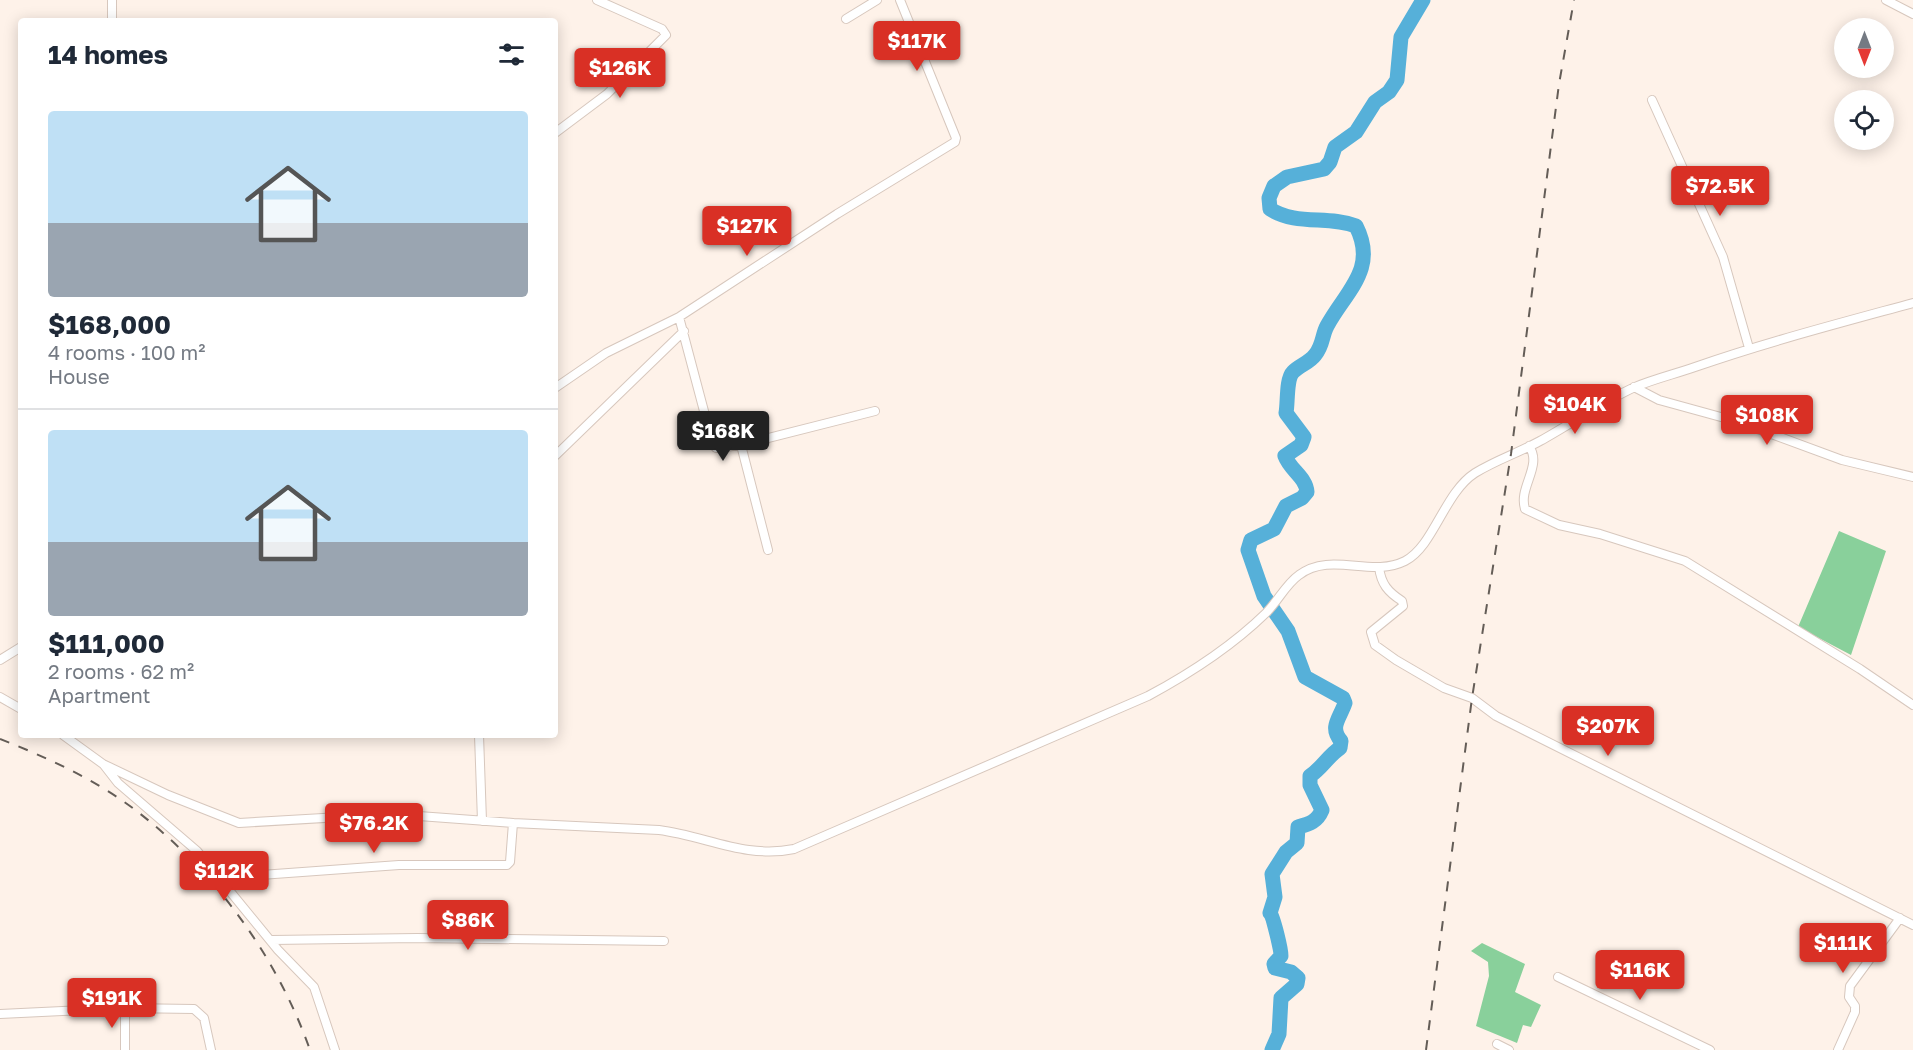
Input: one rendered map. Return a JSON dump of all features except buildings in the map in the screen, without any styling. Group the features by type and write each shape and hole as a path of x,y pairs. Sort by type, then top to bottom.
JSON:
{"street":[{"path":"111,18 112,0"},
{"path":"558,131 607,94 666,35 662,29 597,0"},
{"path":"846,19 877,0"},
{"path":"558,386 606,353 679,317 837,214 955,142 956,138 938,88 900,0"},
{"path":"1886,0 1913,14"},
{"path":"1652,100 1723,257 1749,348"},
{"path":"69,738 103,764 168,795 239,822 392,814 513,824 659,830 683,833 704,842 742,850 776,853 794,849 1148,696 1214,657 1267,612 1299,575 1322,565 1379,567 1405,561 1424,544 1443,511 1472,474 1504,456 1529,446 1634,387 1749,348 1913,303"},
{"path":"679,317 713,446 720,449 741,445 876,411"},
{"path":"558,453 684,331"},
{"path":"1634,387 1659,400 1739,422 1842,460 1913,477"},
{"path":"741,445 768,550"},
{"path":"1529,446 1534,453 1534,461 1522,496 1525,509 1532,514 1559,525 1600,534 1685,561 1860,669 1913,705"},
{"path":"1379,567 1383,583 1391,595 1402,601 1403,606 1371,632 1374,645 1396,660 1444,688 1472,698 1496,716 1913,925"},
{"path":"0,660 18,649"},
{"path":"0,697 18,707"},
{"path":"480,738 482,821"},
{"path":"103,764 118,783 197,851 314,987 335,1050"},
{"path":"221,878 399,865 507,865 510,862 513,824"},
{"path":"1838,1050 1855,1012 1856,1006 1849,997 1850,986 1900,918"},
{"path":"272,940 417,938 664,941"},
{"path":"1558,977 1710,1050"},
{"path":"0,1014 125,1008 194,1009 204,1018 211,1050"},
{"path":"125,1008 125,1050"},
{"path":"1497,1044 1509,1050"}],"green space":[{"path":"1839,531 1886,551 1851,655 1798,627"},
{"path":"1482,943 1525,964 1515,992 1541,1005 1531,1027 1523,1025 1517,1043 1476,1026 1489,976 1488,962 1471,951"}],"waterway":[{"path":"1272,1050 1279,1034 1281,998 1297,984 1298,978 1291,972 1275,968 1274,964 1281,953 1270,913 1275,897 1272,874 1286,852 1297,843 1298,827 1315,820 1322,810 1310,785 1310,776 1340,748 1341,741 1336,727 1345,703 1343,698 1305,677 1288,631 1264,596 1248,550 1251,540 1274,529 1286,506 1302,498 1307,492 1304,482 1285,456 1301,445 1304,437 1286,413 1289,380 1293,372 1318,352 1327,326 1357,279 1362,267 1363,255 1362,241 1356,226 1280,214 1270,209 1269,198 1274,186 1287,177 1324,169 1330,162 1335,147 1356,132 1375,102 1389,92 1397,80 1401,37 1423,0"}],"railway":[{"path":"1426,1050 1472,698 1511,454 1559,84 1574,0"},
{"path":"0,739 52,761 119,798 163,833 190,859 216,887 261,948 280,981 310,1050"}]}
